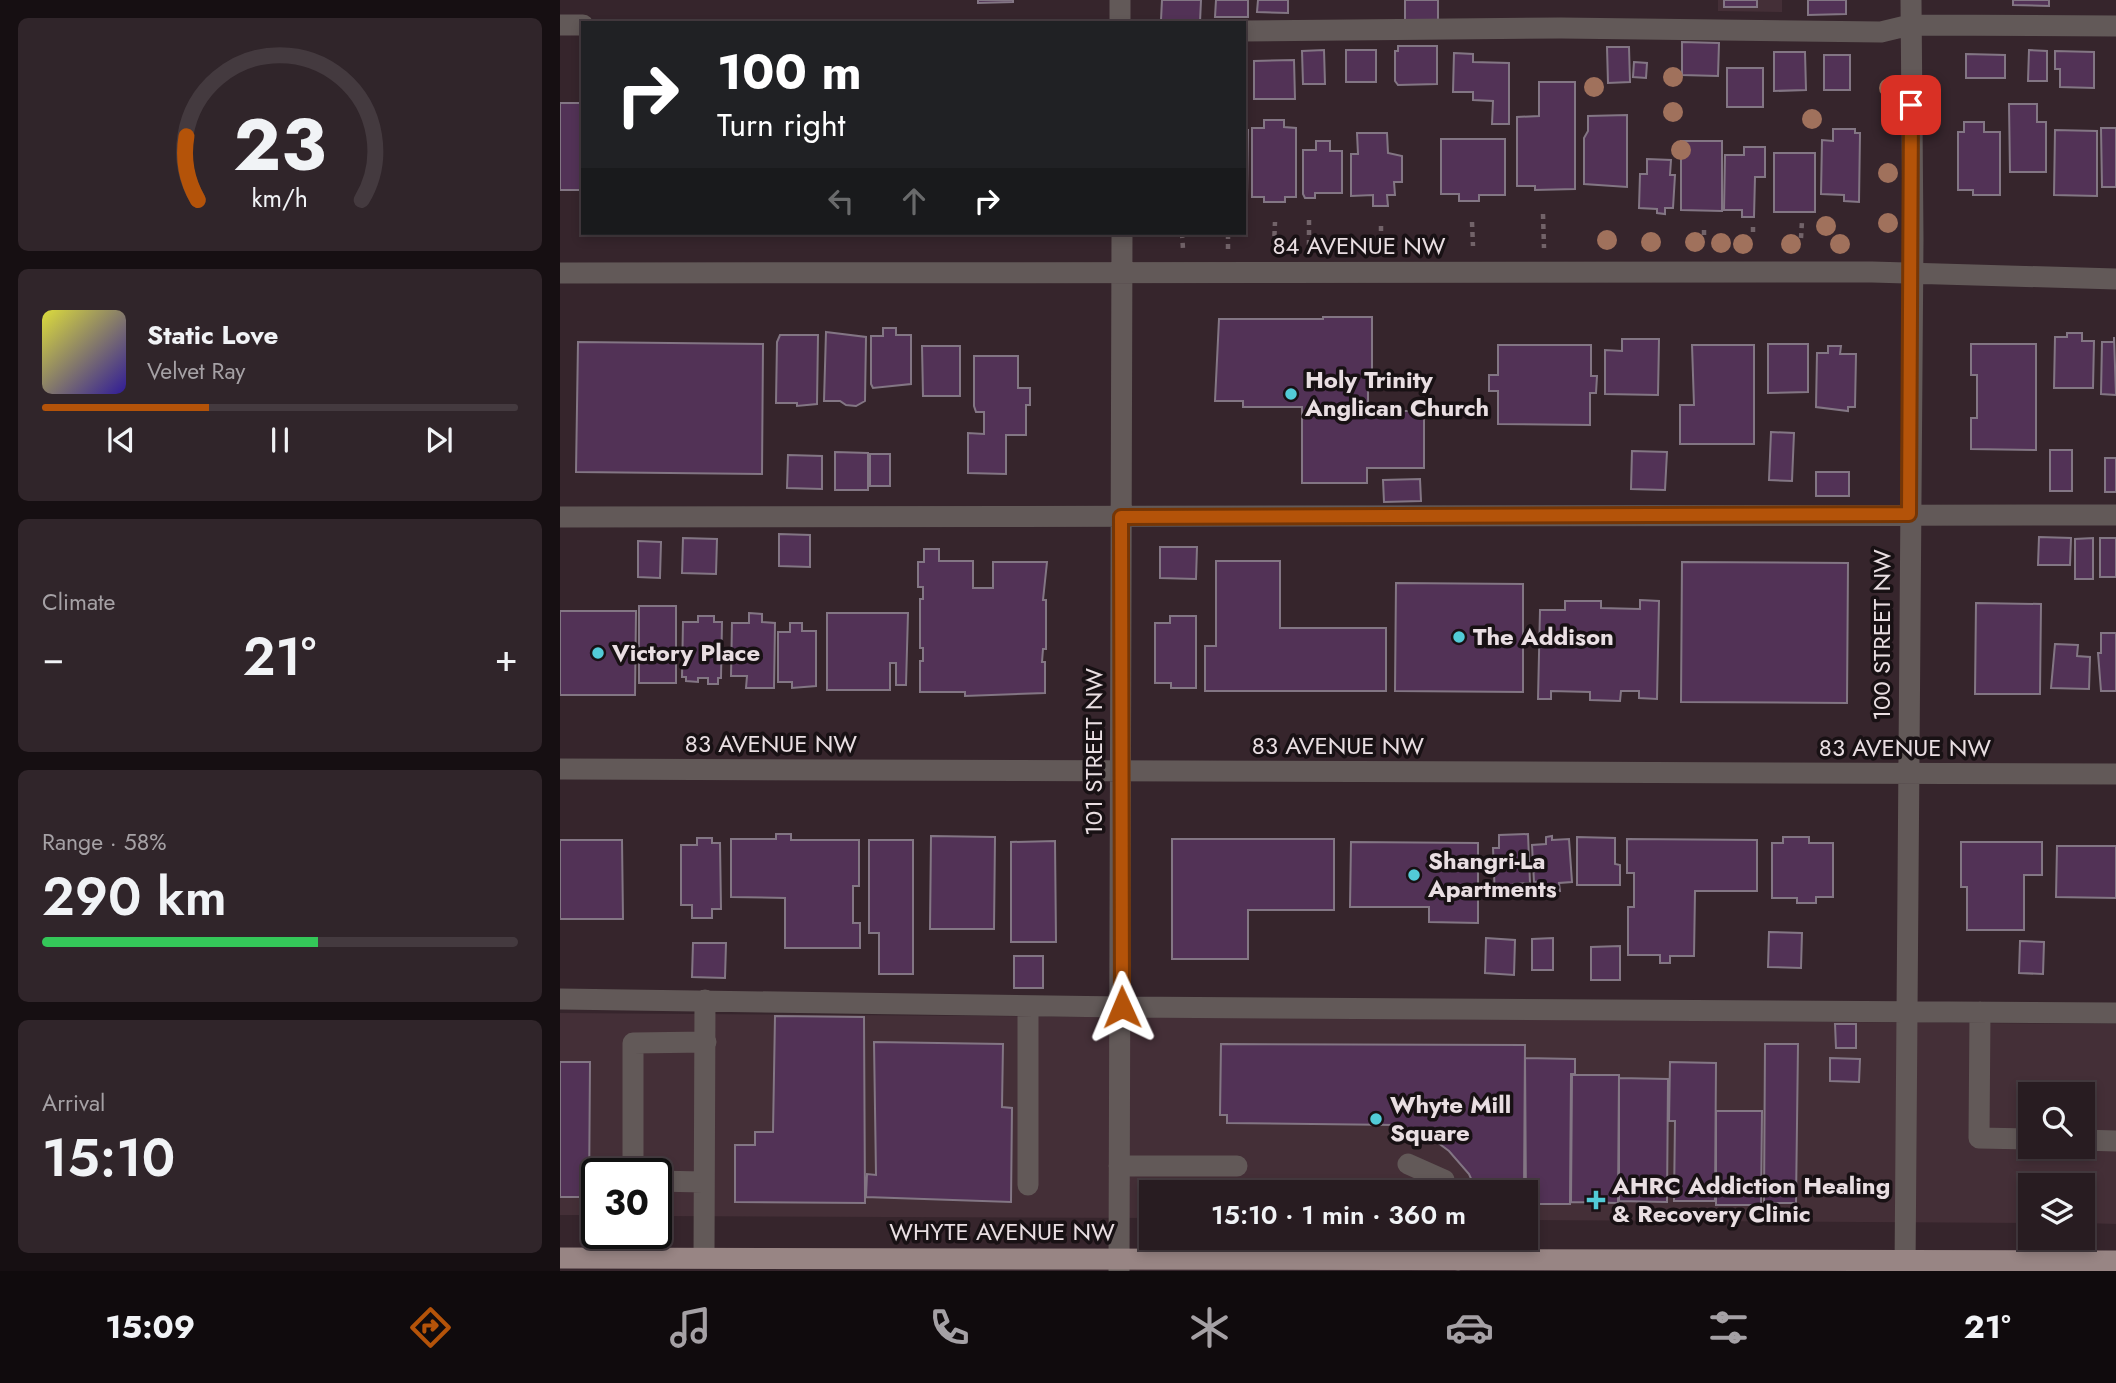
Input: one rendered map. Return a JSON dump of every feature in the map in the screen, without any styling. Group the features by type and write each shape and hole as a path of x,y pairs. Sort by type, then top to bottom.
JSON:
{"main road":[{"name":"WHYTE AVENUE NW","path":"560,1258 704,1257 1119,1265 1458,1259 1905,1266 2116,1261"}],"street":[{"path":"1120,0 1120,21"},
{"name":"100 STREET NW","path":"1905,1266 1912,273 1911,0"},
{"path":"560,25 581,25"},
{"path":"1246,31 1561,28 1881,32 1910,25 2116,26"},
{"name":"101 STREET NW","path":"1119,1265 1122,1007 1119,771 1122,235"},
{"name":"84 AVENUE NW","path":"560,273 1912,273 2116,279"},
{"path":"560,517 2116,515"},
{"name":"83 AVENUE NW","path":"560,769 2116,774"},
{"path":"560,999 1122,1007 2116,1013"},
{"path":"704,1257 705,1000"},
{"path":"1028,1006 1028,1185"},
{"path":"1980,1013 1979,1138 2018,1139"},
{"path":"633,1158 633,1043 706,1042"},
{"path":"2095,1140 2116,1141"},
{"path":"1408,1164 1444,1180"},
{"path":"1119,1166 1237,1166"},
{"path":"672,1181 703,1182"},
{"path":"1456,1250 1458,1259"}],"path":[{"path":"1543,214 1544,251"},
{"path":"1310,220 1310,250"},
{"path":"1801,237 1802,221"},
{"path":"1274,250 1275,222"},
{"path":"1472,222 1473,251"},
{"path":"1381,226 1381,251"},
{"path":"1753,227 1753,235"},
{"path":"1182,235 1183,250"},
{"path":"1228,235 1228,250"}],"shaded area":[{"path":"1718,0 1782,0 1782,12 1718,11"},
{"path":"560,1013 2116,1024 2116,1224 2095,1223 2095,1173 2018,1173 2018,1223 1538,1220 1538,1180 1139,1180 1139,1218 672,1216 672,1158 581,1158 581,1215 560,1215"}],"building":[{"path":"978,0 1013,0 1013,2 978,3"},
{"path":"1162,0 1201,0 1200,21 1161,20"},
{"path":"1216,0 1248,0 1248,17 1215,17"},
{"path":"1258,0 1288,0 1288,13 1257,12"},
{"path":"1405,0 1438,0 1438,22 1405,22"},
{"path":"1724,0 1757,0 1757,7 1724,7"},
{"path":"1808,0 1846,0 1846,14 1808,15"},
{"path":"2013,0 2049,0 2049,6 2013,5"},
{"path":"1682,42 1719,43 1718,76 1682,75"},
{"path":"1398,46 1437,46 1437,84 1398,85 1395,81 1395,51 1398,51"},
{"path":"1607,47 1629,47 1630,82 1608,83"},
{"path":"1324,50 1325,84 1303,84 1302,51"},
{"path":"1346,50 1376,50 1376,82 1346,82"},
{"path":"2029,50 2047,51 2047,81 2028,81"},
{"path":"2055,51 2094,52 2094,88 2060,87 2060,69 2055,69"},
{"path":"1774,52 1805,52 1806,90 1774,91"},
{"path":"1454,53 1473,54 1473,62 1509,63 1509,124 1492,124 1493,101 1473,100 1473,92 1453,92"},
{"path":"1966,54 2005,55 2005,78 1966,78"},
{"path":"1824,55 1850,55 1850,90 1824,90"},
{"path":"1294,60 1295,99 1254,99 1254,61"},
{"path":"1634,62 1647,63 1646,78 1633,77"},
{"path":"1727,68 1763,68 1763,107 1727,107"},
{"path":"1539,82 1575,82 1575,189 1535,190 1535,186 1517,186 1517,117 1539,116"},
{"path":"560,103 581,103 581,190 560,190"},
{"path":"2009,104 2037,104 2037,122 2046,122 2046,172 2010,172"},
{"path":"1627,115 1627,187 1584,184 1584,138 1588,131 1588,116"},
{"path":"1264,120 1284,120 1284,127 1296,128 1296,197 1285,197 1285,202 1264,202 1264,197 1252,197 1252,128 1264,128"},
{"path":"1964,122 1984,122 1984,132 2000,132 2000,195 1973,195 1973,190 1958,190 1958,132 1964,132"},
{"path":"2101,128 2116,128 2116,187 2102,187"},
{"path":"1833,129 1855,129 1855,133 1860,133 1859,202 1844,201 1844,195 1821,194 1822,140 1833,141"},
{"path":"1246,130 1248,130 1247,196"},
{"path":"2055,130 2097,131 2097,196 2054,195"},
{"path":"1357,133 1387,133 1388,153 1402,156 1402,182 1394,182 1395,195 1387,195 1388,206 1373,206 1373,195 1351,196 1351,154 1358,154"},
{"path":"1441,139 1505,139 1505,195 1479,195 1479,201 1459,201 1459,194 1441,194"},
{"path":"1316,141 1330,141 1330,151 1342,151 1342,193 1315,193 1315,198 1305,198 1303,194 1303,150 1316,150"},
{"path":"1681,141 1722,141 1722,211 1681,210"},
{"path":"1744,147 1765,147 1765,177 1755,177 1754,217 1742,217 1742,210 1724,210 1725,155 1744,155"},
{"path":"1774,153 1815,153 1815,212 1774,212"},
{"path":"1647,159 1671,160 1670,175 1675,175 1673,208 1665,208 1665,214 1657,213 1657,209 1639,208 1640,174 1647,174"},
{"name":"Holy Trinity Anglican Church","path":"1372,317 1372,386 1368,386 1368,411 1424,411 1424,468 1367,468 1367,483 1302,483 1302,407 1243,407 1243,401 1215,401 1219,319"},
{"path":"883,328 896,328 896,335 911,335 911,384 873,388 871,384 871,336 883,336"},
{"path":"826,332 866,337 865,401 856,406 840,401 824,401"},
{"path":"2067,333 2082,333 2082,341 2094,341 2093,388 2054,388 2055,337 2067,337"},
{"path":"780,335 818,335 817,404 797,406 797,403 776,403 777,342"},
{"path":"2114,337 2116,395 2101,394 2102,342 2114,342"},
{"path":"1622,339 1659,339 1658,395 1605,394 1605,350 1622,351"},
{"path":"578,342 763,344 762,474 576,472"},
{"path":"1768,344 1808,344 1808,392 1768,393"},
{"path":"1971,344 2036,344 2036,450 1971,449 1971,418 1977,418 1977,375 1971,375"},
{"path":"1498,345 1591,345 1591,376 1597,376 1596,393 1590,393 1590,425 1498,424 1498,391 1489,391 1489,375 1498,375"},
{"path":"1692,345 1754,345 1754,444 1680,444 1680,405 1694,405"},
{"path":"922,346 960,346 960,396 923,396"},
{"path":"1828,346 1841,346 1840,354 1856,354 1855,407 1848,407 1848,411 1816,407 1817,353 1828,353"},
{"path":"974,356 1018,356 1018,388 1030,388 1030,405 1026,405 1026,435 1006,435 1006,474 968,473 968,433 984,434 984,412 976,412 974,406"},
{"path":"1771,432 1794,433 1792,481 1769,480"},
{"path":"2050,450 2072,450 2072,491 2050,491"},
{"path":"1632,451 1667,452 1665,490 1631,489"},
{"path":"835,452 868,453 868,490 835,490"},
{"path":"870,454 890,454 890,486 870,486"},
{"path":"788,455 822,456 822,489 787,488"},
{"path":"2105,458 2116,458 2116,492 2105,492"},
{"path":"1816,472 1849,472 1849,496 1816,496"},
{"path":"1420,479 1421,501 1384,502 1383,480"},
{"path":"779,534 810,535 810,567 779,566"},
{"path":"2039,537 2071,538 2070,565 2038,565"},
{"path":"683,538 717,539 716,574 682,573"},
{"path":"2093,538 2093,579 2075,579 2075,539"},
{"path":"2100,538 2116,538 2116,577 2100,577"},
{"path":"638,541 661,542 660,578 638,577"},
{"path":"1160,547 1197,547 1196,579 1160,578"},
{"path":"924,549 939,549 939,561 973,561 973,588 993,588 993,562 1047,562 1043,600 1046,600 1046,649 1043,649 1042,662 1045,662 1045,693 965,696 965,692 920,692 920,661 923,661 923,648 920,648 920,599 923,599 923,587 918,587 918,562 924,562"},
{"path":"1216,561 1280,561 1280,628 1386,628 1386,691 1205,691 1205,646 1216,646"},
{"path":"1682,562 1848,563 1847,703 1681,702"},
{"name":"The Addison","path":"1396,583 1523,584 1523,692 1395,691"},
{"path":"1640,600 1659,601 1657,699 1639,698 1639,691 1621,691 1620,701 1590,700 1590,692 1551,691 1551,699 1538,699 1540,610 1565,610 1565,601 1601,601 1601,608 1640,609"},
{"path":"1976,603 2041,604 2040,694 1975,694"},
{"path":"639,606 676,606 676,683 639,683"},
{"name":"Victory Place","path":"560,611 636,611 635,695 560,695"},
{"path":"749,613 762,614 762,622 775,623 774,688 746,688 747,676 731,676 732,623 749,623"},
{"path":"827,613 908,613 906,685 896,685 896,663 890,663 890,690 827,690"},
{"path":"698,616 714,616 714,622 722,622 721,678 718,678 718,684 708,684 708,678 698,678 698,682 686,681 686,677 682,677 683,622 698,622"},
{"path":"1170,616 1196,616 1196,688 1171,688 1171,683 1155,683 1155,623 1170,623"},
{"path":"790,623 802,623 802,631 816,631 816,686 792,688 792,682 778,682 778,632 790,632"},
{"path":"2101,633 2116,633 2116,691 2101,691 2098,653 2101,653"},
{"path":"2055,644 2078,645 2077,656 2090,657 2089,689 2051,688"},
{"path":"776,834 791,834 791,840 859,840 859,886 853,886 853,923 860,923 860,948 785,948 785,898 731,897 731,839 776,839"},
{"path":"1528,834 1530,883 1513,884 1513,898 1495,898 1493,848 1499,848 1499,835"},
{"path":"931,836 995,837 994,929 930,929"},
{"path":"1552,836 1552,840 1569,839 1572,882 1559,883 1560,891 1546,892 1545,881 1534,882 1532,845 1546,844 1546,837"},
{"path":"1577,837 1615,838 1615,864 1620,865 1620,885 1577,885"},
{"path":"1783,837 1809,837 1809,843 1833,843 1833,897 1816,897 1816,903 1797,903 1797,898 1772,898 1772,843 1783,843"},
{"path":"697,838 712,838 712,843 720,843 721,909 712,909 712,918 692,918 692,905 681,905 681,845 697,845"},
{"path":"1172,839 1334,839 1334,910 1248,910 1248,959 1172,959"},
{"path":"1627,839 1757,840 1757,891 1695,891 1694,956 1670,956 1670,963 1660,963 1660,955 1628,955 1628,907 1634,907 1634,873 1627,873"},
{"path":"560,840 622,840 623,919 560,919"},
{"path":"869,840 913,840 913,974 879,974 879,933 869,933"},
{"path":"1055,841 1056,942 1011,942 1011,842"},
{"name":"Shangri-La Apartments","path":"1351,842 1478,843 1478,923 1429,922 1429,907 1350,907"},
{"path":"1961,842 2042,842 2042,875 2024,875 2024,930 1967,930 1967,887 1961,887"},
{"path":"2057,846 2116,846 2116,898 2056,897"},
{"path":"1769,932 1802,933 1801,968 1768,967"},
{"path":"1486,938 1515,940 1514,975 1485,973"},
{"path":"1553,938 1553,970 1532,970 1532,939"},
{"path":"2020,941 2044,942 2043,974 2019,973"},
{"path":"693,943 726,943 725,978 692,977"},
{"path":"1620,946 1620,980 1591,980 1591,947"},
{"path":"1014,956 1043,956 1043,988 1014,988"},
{"path":"775,1016 864,1017 865,1203 735,1202 735,1145 755,1145 755,1132 773,1132"},
{"path":"1835,1024 1856,1024 1856,1048 1836,1048"},
{"path":"874,1042 1003,1044 1002,1107 1012,1108 1011,1202 866,1197 867,1174 876,1175"},
{"name":"Whyte Mill Square","path":"1221,1044 1525,1045 1524,1180 1472,1180 1449,1151 1426,1134 1397,1125 1227,1123 1227,1115 1220,1115"},
{"path":"1765,1044 1798,1044 1796,1203 1764,1203"},
{"path":"1525,1058 1575,1059 1575,1074 1571,1074 1570,1204 1538,1204 1538,1180 1526,1180"},
{"path":"1830,1058 1860,1059 1859,1082 1830,1081"},
{"path":"560,1062 590,1062 589,1158 581,1158 581,1197 560,1197"},
{"path":"1670,1062 1716,1063 1715,1201 1674,1201 1675,1121 1669,1121"},
{"path":"1572,1075 1619,1075 1618,1203 1571,1202"},
{"path":"1619,1078 1668,1079 1667,1202 1619,1201"},
{"path":"1716,1111 1762,1111 1761,1205 1716,1205"}],"place":[{"name":"Holy Trinity Anglican Church","path":"1291,394"},
{"name":"The Addison","path":"1459,637"},
{"name":"Victory Place","path":"598,653"},
{"name":"Shangri-La Apartments","path":"1414,875"},
{"name":"Whyte Mill Square","path":"1376,1119"},
{"name":"AHRC Addiction Healing & Recovery Clinic","path":"1596,1200"}],"route":[{"path":"1122,1007 1119,771 1121,517 1909,514 1913,239 1911,105"}]}
